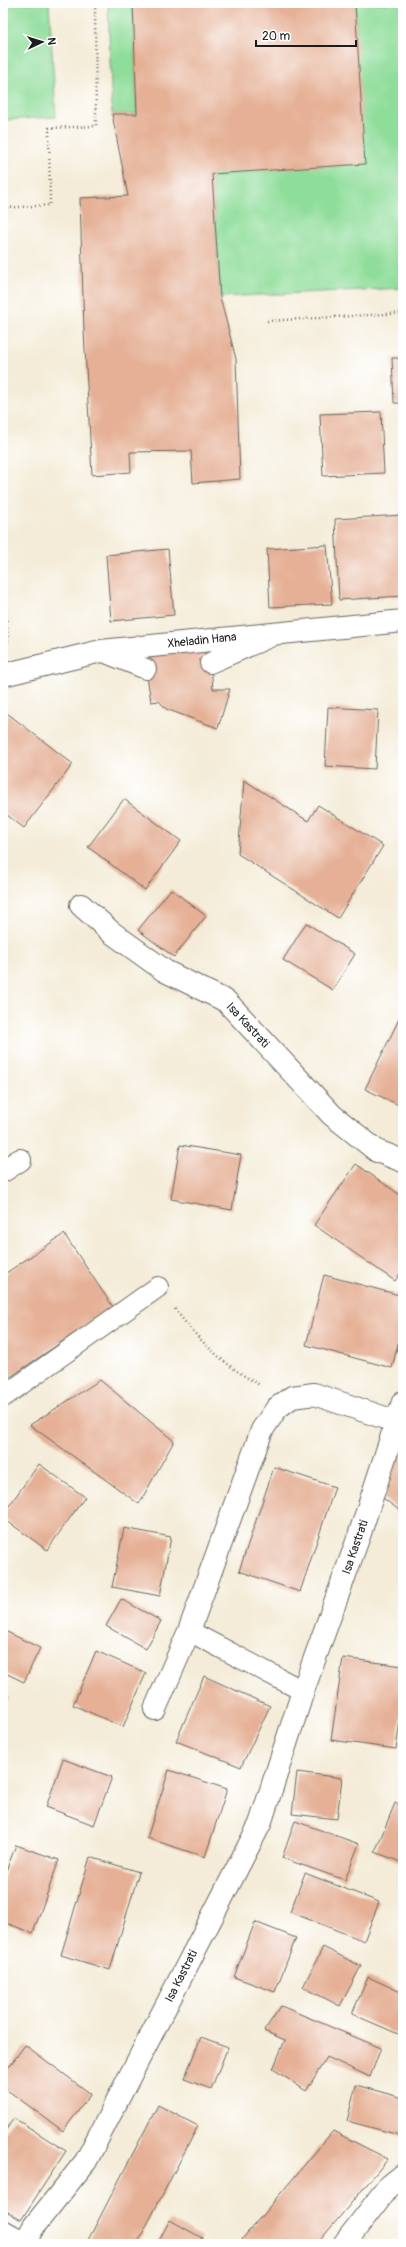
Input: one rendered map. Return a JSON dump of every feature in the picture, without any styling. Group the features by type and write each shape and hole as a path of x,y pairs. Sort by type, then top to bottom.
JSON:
{"street":[{"name":"Xheladin Hana","path":"6,675 101,651 403,621"},
{"name":"Isa Kastrati","path":"81,905 111,932 165,971 226,1001 332,1115 377,1151 403,1161"},
{"path":"155,1709 189,1631 262,1430 277,1408 292,1397 314,1394 400,1412"},
{"name":"Isa Kastrati","path":"3,2231 24,2243 34,2226 86,2161 260,1824 303,1690 359,1536 400,1412"},
{"path":"344,2244 388,2187 403,2175"}],"lane":[{"path":"210,663 282,632"},
{"path":"101,651 146,669"},
{"path":"3,1397 158,1287"},
{"path":"189,1631 303,1690"}],"path":[{"path":"3,208 50,205 50,128 96,126 95,3"},
{"path":"267,321 403,313"},
{"path":"3,560 6,675"},
{"path":"158,1287 186,1324 238,1373"}],"green space":[{"path":"3,3 49,3 56,117 3,120"},
{"path":"108,3 133,3 137,114 112,114"},
{"path":"355,3 403,3 403,288 220,297 212,174 358,70"}],"building":[{"path":"133,3 355,3 365,164 212,174 220,297 236,359 240,479 193,483 191,451 130,452 131,472 92,475 84,331 80,198 128,196 112,114 137,114"},
{"path":"392,358 403,358 403,403 394,403"},
{"path":"381,412 384,473 323,476 320,414"},
{"path":"403,515 403,596 339,600 335,519"},
{"path":"327,545 332,604 270,607 267,549"},
{"path":"168,549 174,615 111,621 106,555"},
{"path":"209,644 213,689 230,689 218,728 166,709 159,701 151,702 146,669 144,650"},
{"path":"328,707 378,710 375,769 325,766"},
{"path":"3,710 73,764 24,828 3,812"},
{"path":"244,780 308,821 318,805 383,846 338,918 238,854"},
{"path":"124,799 181,841 145,890 88,847"},
{"path":"3,844 7,847 3,852"},
{"path":"171,889 206,916 174,957 138,930"},
{"path":"306,923 355,954 333,990 283,960"},
{"path":"403,1011 403,1107 365,1089"},
{"path":"180,1145 241,1155 232,1210 171,1199"},
{"path":"356,1164 403,1197 403,1269 395,1281 314,1225"},
{"path":"64,1234 113,1307 3,1382 3,1275"},
{"path":"324,1275 403,1296 403,1323 392,1368 306,1345"},
{"path":"100,1380 174,1441 139,1504 30,1425"},
{"path":"403,1441 403,1510 399,1510 383,1498 393,1463"},
{"path":"39,1464 85,1497 47,1550 3,1518 3,1514"},
{"path":"274,1467 335,1487 300,1592 239,1571"},
{"path":"124,1528 171,1537 160,1596 112,1587"},
{"path":"121,1599 161,1621 146,1649 106,1626"},
{"path":"3,1630 40,1648 24,1682 3,1672"},
{"path":"96,1651 146,1673 123,1727 73,1705"},
{"path":"343,1658 403,1666 403,1700 396,1749 331,1740"},
{"path":"204,1676 270,1706 241,1767 176,1741"},
{"path":"3,1694 9,1697 3,1708"},
{"path":"63,1759 112,1777 94,1825 46,1807"},
{"path":"169,1770 227,1789 205,1857 147,1838"},
{"path":"297,1772 342,1778 337,1819 292,1814"},
{"path":"395,1803 403,1806 403,1863 375,1852"},
{"path":"295,1821 359,1844 345,1880 282,1858"},
{"path":"16,1845 59,1860 33,1933 3,1922 3,1879"},
{"path":"90,1857 139,1872 110,1970 61,1955"},
{"path":"305,1873 379,1902 364,1941 290,1912"},
{"path":"255,1922 296,1938 275,1992 234,1977"},
{"path":"323,1947 361,1966 340,2006 303,1987"},
{"path":"368,1977 403,1993 403,2036 352,2014"},
{"path":"281,2006 381,2048 370,2077 327,2057 306,2091 273,2069 285,2040 264,2031"},
{"path":"201,2037 228,2047 211,2089 184,2079"},
{"path":"25,2045 91,2094 63,2131 3,2087 3,2075"},
{"path":"356,2085 403,2098 403,2136 347,2121"},
{"path":"158,2105 198,2126 137,2244 86,2244"},
{"path":"14,2118 66,2151 21,2220 3,2209 3,2134"},
{"path":"333,2131 388,2159 317,2244 238,2244"},
{"path":"170,2220 202,2238 199,2244 157,2244"}]}
